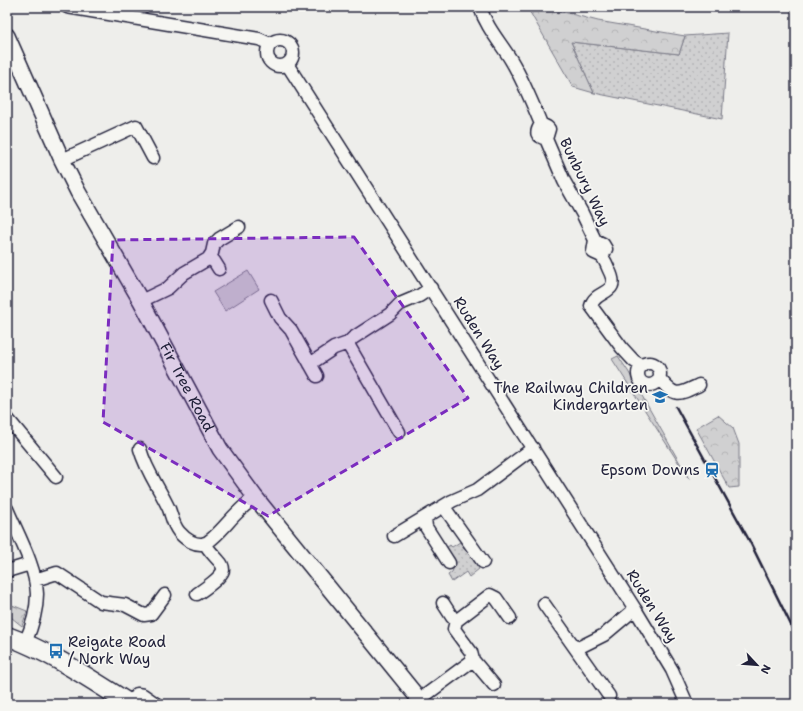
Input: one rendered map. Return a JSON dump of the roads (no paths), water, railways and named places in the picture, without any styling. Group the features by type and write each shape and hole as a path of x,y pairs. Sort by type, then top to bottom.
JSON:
{"highway":[{"path":"7,636 25,642 76,669 130,704"}],"main road":[{"name":"Fir Tree Road","path":"7,36 62,160 78,192 141,301 212,436 229,463 255,497 421,702"}],"street":[{"path":"67,7 259,39 270,44"},
{"name":"Bunbury Way","path":"480,7 486,24 511,61 529,95 541,124 550,129 546,139 564,181 582,212 595,240 605,246 606,250 602,257 612,278 613,284 612,287 595,300 592,306 622,348 634,361 642,366 647,364 654,365 659,371 659,378 674,393 681,394 699,385"},
{"path":"284,40 292,46 293,56 287,64 279,66 271,61 267,53 270,44 274,41 284,40"},
{"name":"Ruden Way","path":"287,64 635,609 672,670 687,704"},
{"path":"62,160 136,126 153,158"},
{"path":"141,301 168,288 184,273 208,260 212,253 214,244 219,238 238,227"},
{"path":"208,260 214,261 219,269"},
{"path":"310,364 334,348 348,343 353,338 390,314 400,304 419,296 431,288"},
{"path":"271,300 280,318 290,330 317,376"},
{"path":"348,343 398,432"},
{"path":"642,366 638,372 638,377 643,384 652,385 659,378"},
{"path":"7,418 56,477"},
{"path":"394,536 452,501 477,490 533,448"},
{"path":"140,449 143,461 169,510 178,531 189,541 196,544 205,543 255,497"},
{"path":"444,507 483,562"},
{"path":"7,509 30,564 35,580 37,596 33,624 25,642"},
{"path":"425,518 426,527 449,563"},
{"path":"197,594 219,577 223,569 222,564 207,548 205,543"},
{"path":"7,571 30,564"},
{"path":"35,580 57,573 101,602 125,605 144,615 151,614 165,596"},
{"path":"494,685 473,660 471,652 454,629 456,621 490,595 496,598 510,618"},
{"path":"443,603 456,621"},
{"path":"544,604 609,696"},
{"path":"576,649 604,635 635,609"},
{"path":"421,702 473,660"},
{"path":"130,704 136,694 143,695 156,704"}],"railway":[{"path":"676,407 749,540 796,635"}],"place":[{"name":"The Railway Children Kindergarten","path":"660,397"},
{"name":"Epsom Downs","path":"712,470"},
{"name":"Reigate Road / Nork Way","path":"56,651"}]}
